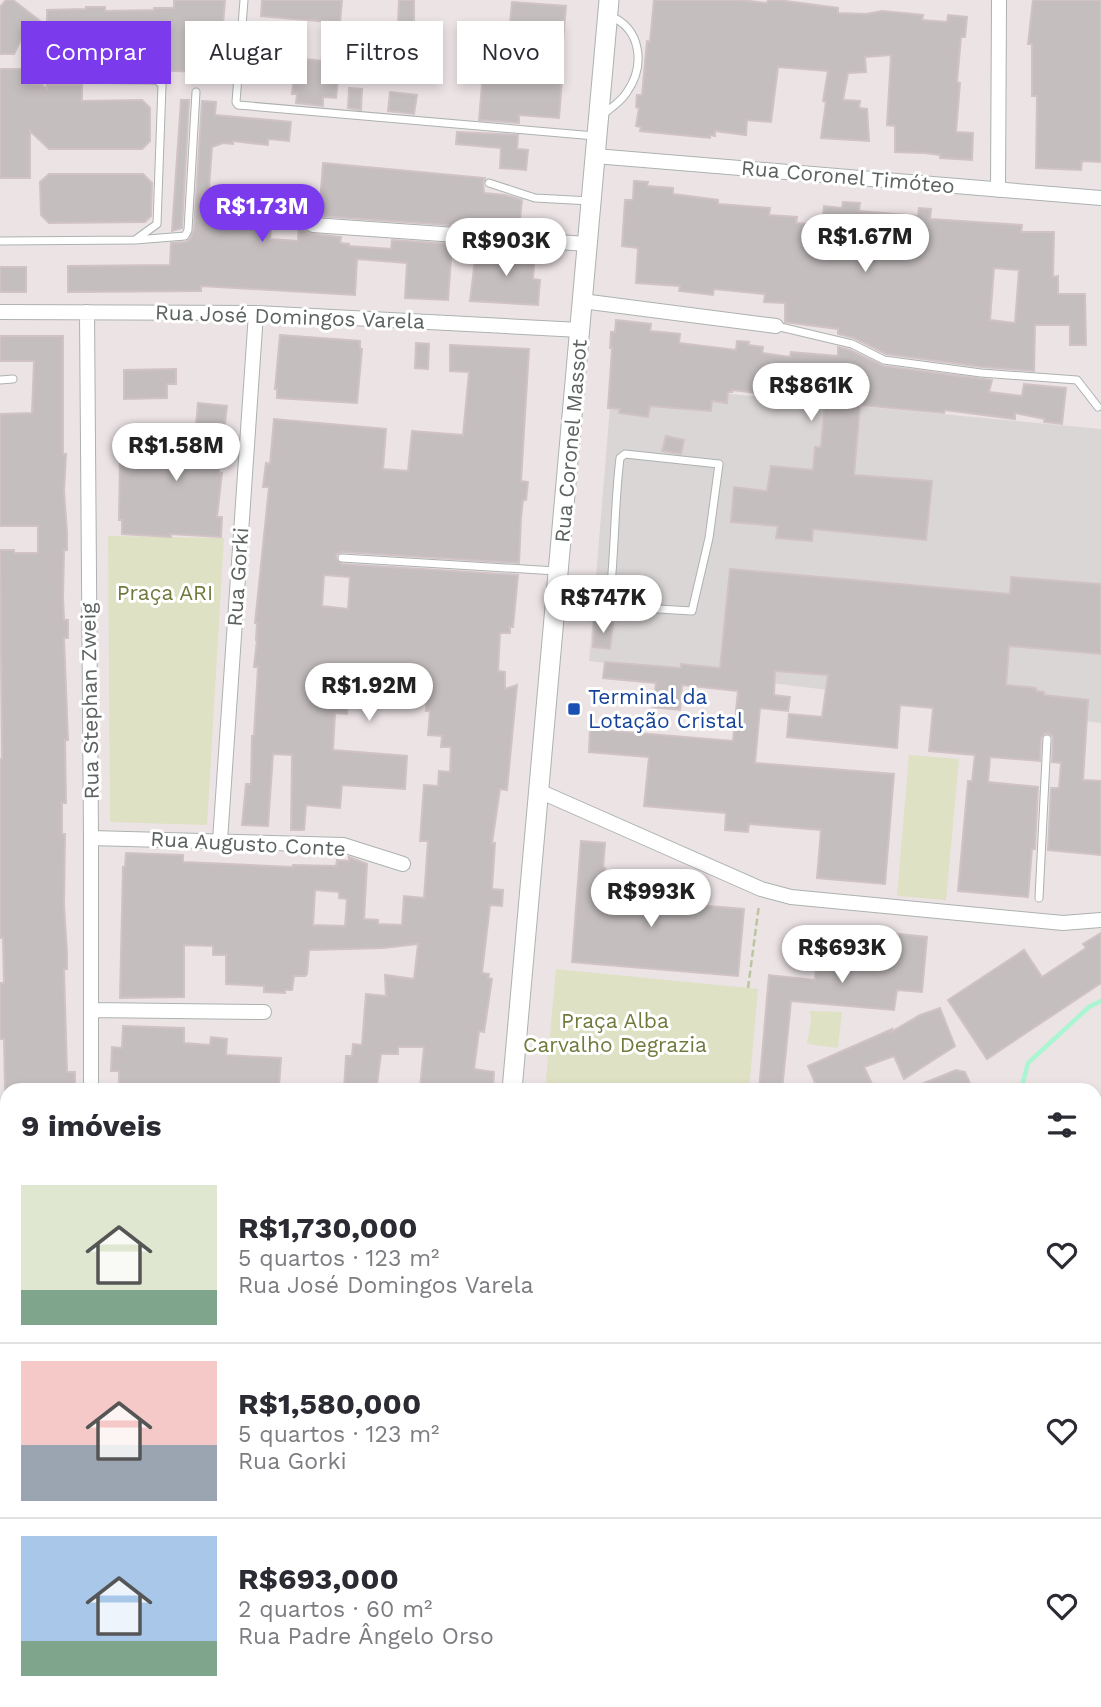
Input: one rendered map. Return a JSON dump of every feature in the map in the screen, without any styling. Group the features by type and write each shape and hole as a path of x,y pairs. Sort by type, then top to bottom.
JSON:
{"street":[{"path":"998,190 999,0"},
{"name":"Rua Coronel Massot","path":"513,1083 608,8"},
{"name":"Rua Coronel Timóteo","path":"595,156 1101,198"},
{"path":"313,225 587,244"},
{"path":"582,301 776,326"},
{"name":"Rua José Domingos Varela","path":"0,312 256,313 580,330"},
{"name":"Rua Stephan Zweig","path":"87,312 90,1083"},
{"name":"Rua Gorki","path":"220,841 256,313"},
{"path":"539,791 761,888 791,897 1039,914 1063,923 1101,920"},
{"name":"Rua Augusto Conte","path":"91,838 343,845 403,864"},
{"path":"91,1010 264,1012"}],"lane":[{"path":"244,0 236,102 238,106 598,127 626,94 633,82 636,68 634,36 628,26 608,8"},
{"path":"135,240 157,224 161,84"},
{"path":"0,241 135,240 185,236 188,230 195,92"},
{"path":"489,183 535,198 591,201"},
{"path":"776,326 852,344 884,360 981,373 1077,380 1098,407"},
{"path":"0,380 13,379"},
{"path":"622,455 719,464 707,550 692,611 609,606 616,526 616,491 622,455"},
{"path":"342,558 560,572"},
{"path":"1040,898 1048,740"}],"path":[{"path":"748,988 761,888"}],"shaded area":[{"path":"612,383 1101,429 1101,723 589,661"}],"green space":[{"name":"Praça ARI","path":"108,536 224,538 207,825 110,822"},
{"path":"909,755 959,759 946,900 897,896"},
{"name":"Praça Alba Carvalho Degrazia","path":"556,969 758,989 750,1083 546,1083"},
{"path":"810,1011 842,1012 838,1048 807,1044"}],"building":[{"path":"6,0 13,0 40,21 21,21 21,40 14,54 0,54 0,7"},
{"path":"174,0 225,0 223,21 185,21 185,71 171,71 171,21 47,21 47,10 86,7 105,7 105,11 174,8"},
{"path":"262,0 342,0 340,21 261,16"},
{"path":"399,0 414,0 414,21 398,21"},
{"path":"654,0 741,0 767,3 768,0 778,0 838,8 838,13 866,14 882,11 923,15 922,20 947,22 948,15 967,17 965,37 961,37 956,132 973,133 972,160 940,158 940,155 925,153 895,152 895,126 887,125 891,55 865,57 866,72 848,73 843,100 860,101 859,108 867,109 869,141 821,138 828,71 778,67 771,122 747,120 746,135 715,131 715,136 710,135 710,138 640,131 641,127 636,126 639,108 636,107 637,95 642,95"},
{"path":"1033,0 1101,0 1101,162 1082,161 1081,170 1036,168 1037,96 1032,96 1032,44 1028,44"},
{"path":"512,2 566,6 564,28 564,21 510,21"},
{"path":"307,59 321,61 321,84 338,84 336,98 323,97 323,106 296,103 297,94 292,94 293,84 307,84"},
{"path":"0,69 21,69 21,84 42,85 47,89 47,85 82,85 82,101 142,100 150,108 150,141 142,149 49,149 30,131 30,178 0,178"},
{"path":"482,84 562,84 559,118 519,115 519,123 479,120"},
{"path":"349,88 362,89 361,110 348,108"},
{"path":"390,92 417,95 414,114 388,111"},
{"path":"181,100 189,100 182,228 172,231"},
{"path":"202,101 216,102 215,115 291,122 289,141 268,139 268,145 233,141 233,144 223,143 212,147 207,215 272,220 270,239 298,241 299,223 304,223 304,229 308,233 341,237 340,243 349,246 391,249 392,240 452,244 448,300 405,298 407,263 357,259 355,295 201,286 201,291 68,292 68,266 170,265 171,243 186,242 190,239 194,230"},
{"path":"457,132 518,135 517,149 528,150 526,170 500,168 501,148 456,144"},
{"path":"323,163 485,178 484,193 522,200 519,230 319,216"},
{"path":"49,174 143,174 152,183 151,216 145,222 49,223 41,215 40,182"},
{"path":"634,181 648,182 647,186 673,188 673,194 718,200 718,204 770,208 769,215 797,217 796,223 822,225 824,206 842,208 843,202 860,203 859,211 918,216 919,208 931,209 930,219 1022,225 1021,232 1054,232 1053,277 1058,276 1058,294 1085,294 1086,345 1070,345 1070,325 1035,325 1034,371 886,354 854,338 838,334 838,329 785,322 785,303 764,302 765,294 714,289 713,295 679,291 680,286 636,283 638,248 622,246 625,200 633,200","holes":["994,268 1019,270 1015,323 990,320"]},
{"path":"504,248 535,250 533,279 540,280 538,305 470,301 476,252 503,255"},
{"path":"0,267 26,267 26,292 0,292"},
{"path":"616,320 651,324 650,331 680,334 679,343 736,350 737,341 749,342 748,345 763,347 762,353 790,357 791,352 838,356 838,347 883,366 992,380 989,392 1022,396 1024,384 1066,388 1062,424 1044,422 1045,419 1015,413 1015,419 945,410 944,413 860,405 854,475 932,481 926,540 813,529 812,541 776,538 778,526 731,522 734,487 767,491 771,466 813,470 815,447 821,447 825,401 732,390 728,392 727,403 712,401 711,411 650,406 648,417 619,413 620,409 608,408 611,332 615,332"},
{"path":"280,335 360,341 362,349 357,403 277,398 275,389"},
{"path":"0,336 63,336 63,454 66,454 64,491 67,550 64,550 63,597 64,620 68,620 68,638 64,638 68,740 65,740 66,803 62,803 67,953 67,969 64,969 67,1072 75,1072 75,1083 5,1083 4,1039 0,1039 0,983 4,983 3,938 0,938 0,550 38,553 38,526 0,526 0,414 32,413 34,361 0,361"},
{"path":"416,343 429,344 428,369 415,368"},
{"path":"450,345 529,349 521,481 528,482 521,518 519,563 342,552 337,554 336,558 342,564 518,575 513,627 510,627 510,633 500,633 498,671 505,672 505,689 517,685 507,790 500,789 492,843 495,843 492,889 503,890 502,906 490,905 482,973 489,974 488,978 492,979 484,1032 479,1031 474,1069 494,1072 493,1083 420,1083 424,1047 398,1047 398,1054 381,1054 377,1083 344,1083 346,1056 352,1056 353,1044 362,1045 366,994 386,996 385,975 414,979 418,944 309,950 307,974 294,976 292,990 285,990 285,993 264,992 264,986 226,984 226,955 213,955 213,946 184,945 184,997 120,998 123,867 126,853 183,855 183,862 293,867 336,866 337,860 349,861 349,857 367,864 364,919 378,920 378,924 402,925 404,896 424,898 428,841 420,841 424,785 438,786 439,771 450,772 451,747 441,747 442,736 428,735 428,675 351,670 347,714 335,713 333,750 407,756 405,789 342,785 340,808 306,805 304,830 291,830 292,755 273,754 268,826 242,825 246,784 251,784 254,736 258,667 254,667 257,640 255,623 269,487 263,487 266,463 270,464 274,419 386,429 383,469 408,471 412,431 463,435 469,372 450,371","holes":["324,575 350,577 348,609 322,606","315,890 339,892 339,898 347,899 345,926 313,925"]},
{"path":"176,369 176,384 167,384 167,398 124,399 124,370"},
{"path":"198,403 227,406 219,473 222,473 217,517 222,517 221,537 122,534 122,520 119,520 120,458 123,458 123,451 187,449 190,425 196,425"},
{"path":"666,436 684,440 681,454 662,451"},
{"path":"730,569 1010,594 1011,577 1101,584 1101,654 1009,646 1006,685 1036,688 1036,691 1044,692 1044,695 1088,700 1083,780 1101,781 1101,855 1048,850 1051,788 1059,788 1061,763 1052,762 1053,737 1045,733 1041,738 1040,761 990,757 988,782 1038,787 1035,849 1032,849 1028,897 958,891 968,781 972,781 975,755 929,751 933,708 900,705 897,748 787,737 789,714 822,717 828,675 775,671 774,695 790,697 788,711 760,708 755,763 894,774 885,884 817,878 821,830 749,824 748,832 725,830 726,813 644,806 649,757 589,752 590,729 733,741 738,691 682,685 680,710 653,707 656,683 603,678 605,662 720,668"},
{"path":"594,621 613,623 610,649 593,647"},
{"path":"581,841 605,843 605,868 600,897 744,909 738,976 572,962"},
{"path":"820,926 927,937 922,992 897,990 894,1010 791,1001 783,1083 760,1083 769,975 815,980"},
{"path":"1101,933 1101,983 987,1059 948,1000 1024,950 1042,977 1086,948 1083,944"},
{"path":"940,1008 955,1046 904,1079 894,1056 864,1067 872,1083 815,1083 808,1066 892,1029 891,1032 920,1015"},
{"path":"123,1026 184,1028 184,1043 210,1045 211,1037 227,1039 226,1055 281,1058 279,1083 119,1083 119,1071 111,1071 112,1047 122,1048"},
{"path":"956,1070 965,1072 970,1083 924,1083"}],"waterway":[{"path":"1023,1083 1028,1063 1089,1007 1101,1001"}],"place":[{"name":"Terminal da Lotação Cristal","path":"574,709"}]}
